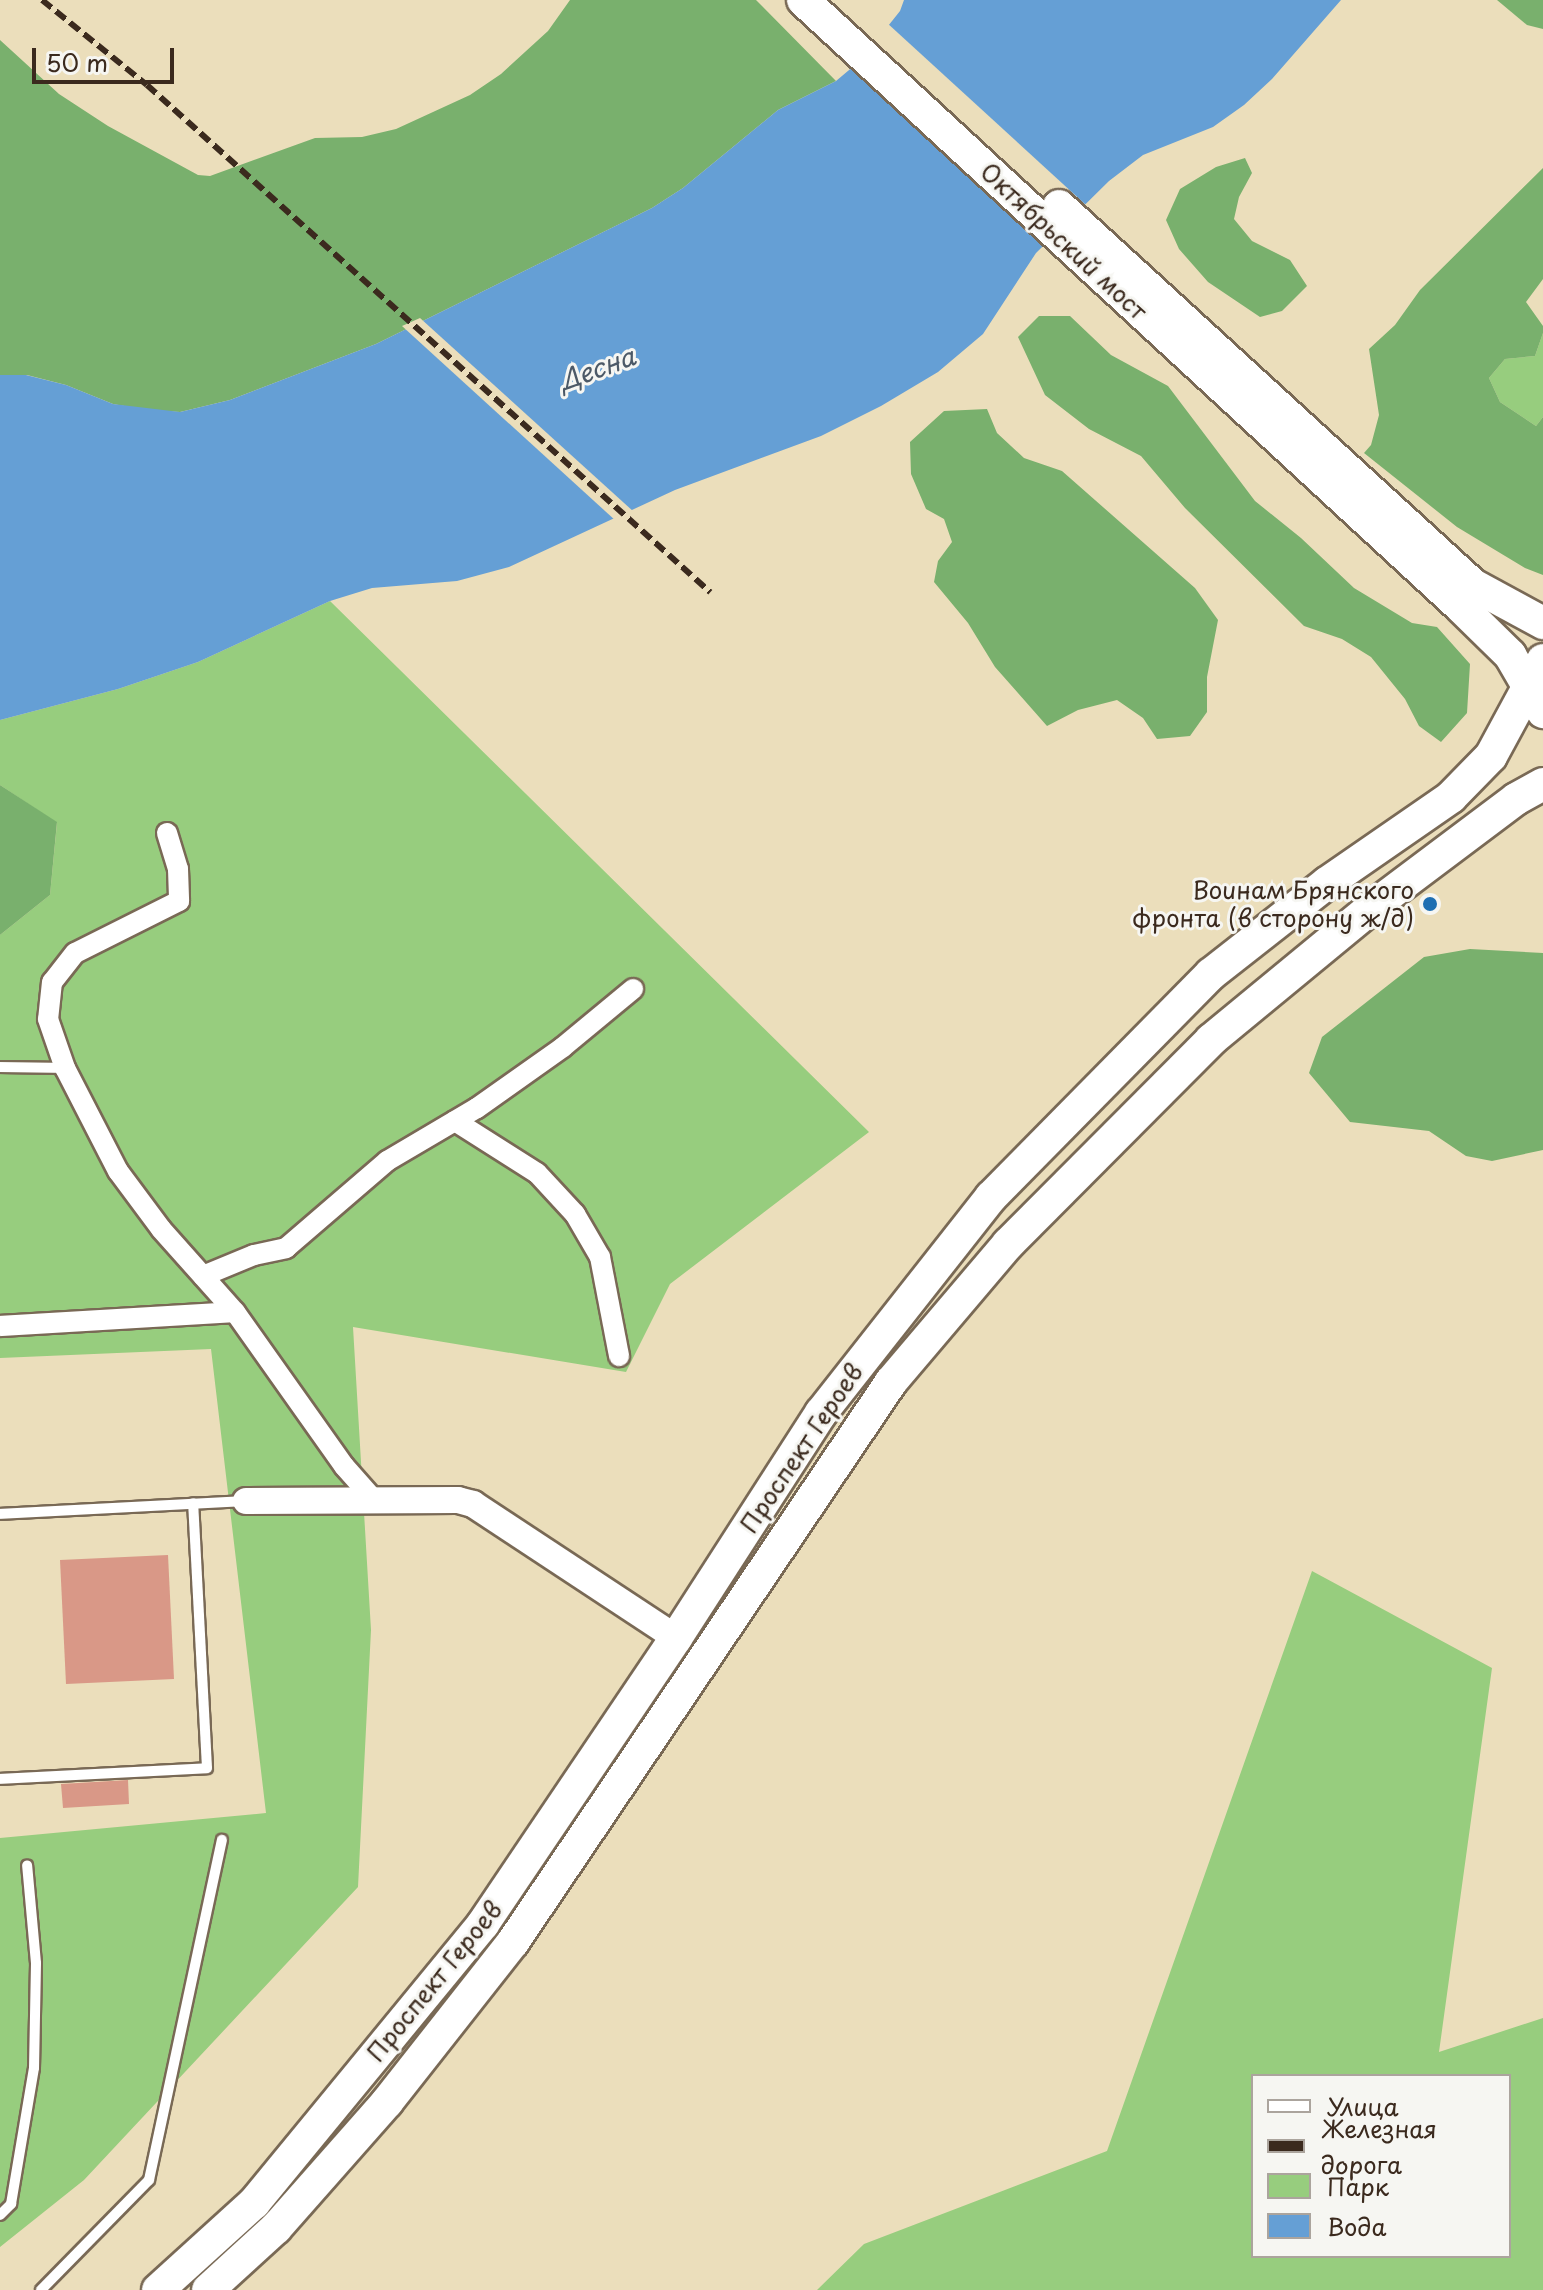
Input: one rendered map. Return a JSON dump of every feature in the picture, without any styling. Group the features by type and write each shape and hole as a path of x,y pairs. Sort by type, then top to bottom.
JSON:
{"main road":[{"name":"Октябрьский мост","path":"803,0 1334,472"},
{"name":"Октябрьский мост","path":"832,0 1334,472"},
{"path":"1334,472 1473,585 1543,623"},
{"path":"1334,472 1539,687"},
{"name":"Проспект Героев","path":"158,2290 254,2203 483,1924 676,1638 821,1413 991,1197 1211,974 1327,883 1451,797 1491,756 1539,687"},
{"name":"Проспект Героев","path":"208,2290 276,2228 387,2102 513,1942 891,1382 1008,1244 1211,1040 1371,908 1516,799 1543,784"}],"street":[{"path":"167,833 178,869 179,901 75,953 52,982 48,1019 65,1068 118,1171 161,1229 235,1312 344,1466 376,1502"},
{"path":"203,1276 254,1255 286,1248 387,1161 455,1121 563,1047 633,989"},
{"path":"455,1121 537,1173 575,1214 600,1257 619,1356"},
{"path":"0,1326 235,1312"},
{"path":"246,1501 458,1500 473,1504 676,1638"}],"lane":[{"path":"0,1067 65,1068"},
{"path":"0,1514 246,1501"},
{"path":"0,1779 207,1768 193,1503"},
{"path":"41,2290 149,2180 222,1840"},
{"path":"0,2215 11,2204 34,2068 36,1963 27,1865"}],"green space":[{"path":"570,0 756,0 836,81 778,110 683,188 652,208 376,344 230,400 180,412 147,410 113,404 66,385 27,375 0,375 0,40 59,94 108,126 198,175 210,176 315,138 362,137 396,129 470,95 501,74 548,31"},
{"path":"1497,0 1543,0 1543,29 1527,25"},
{"path":"1245,158 1252,173 1239,197 1234,219 1252,241 1290,260 1307,286 1282,311 1260,317 1208,282 1179,249 1166,220 1180,189 1216,167"},
{"path":"1543,168 1543,279 1526,302 1543,326 1543,333 1535,356 1505,359 1489,378 1500,402 1536,426 1543,417 1543,575 1525,568 1457,527 1364,453 1371,445 1379,415 1369,349 1395,325 1420,290"},
{"path":"1039,316 1070,316 1111,355 1168,386 1255,501 1301,538 1354,588 1412,623 1437,627 1470,664 1467,713 1441,742 1419,726 1405,699 1371,657 1342,639 1304,626 1185,508 1141,456 1089,429 1045,395 1018,337"},
{"path":"1543,333 1543,417 1536,426 1500,402 1489,378 1505,359 1535,356"},
{"path":"987,409 997,433 1024,458 1062,471 1195,588 1218,620 1207,677 1207,712 1190,736 1157,739 1143,718 1117,700 1078,710 1047,726 995,667 968,623 934,582 938,561 952,542 944,519 926,509 911,474 910,442 944,411"},
{"path":"330,601 869,1132 670,1284 626,1372 353,1327 371,1630 358,1887 84,2180 0,2247 0,1838 266,1813 211,1349 0,1358 0,935 50,895 57,823 0,785 0,720 118,689 198,662"},
{"path":"0,785 57,822 50,895 0,935"},
{"path":"1470,949 1543,953 1543,1150 1492,1161 1466,1156 1429,1131 1350,1122 1309,1073 1322,1037 1424,957"},
{"path":"1312,1571 1492,1668 1439,2052 1543,2018 1543,2290 817,2290 864,2244 1107,2151"}],"water":[{"name":"Десна","path":"904,0 1341,0 1272,79 1244,105 1213,127 1143,155 1109,181 1036,253 983,334 938,372 881,406 821,436 675,490 509,567 457,581 372,588 330,601 198,662 118,689 0,720 0,375 26,375 66,385 113,404 180,412 230,400 376,344 652,208 683,188 778,110 836,81 861,60 900,11"}],"pier":[{"path":"886,22 1087,206 1048,247 858,57"},
{"path":"420,318 634,512 616,521 402,326"}],"building":[{"path":"168,1555 174,1679 66,1684 60,1560"},
{"path":"128,1780 129,1804 63,1808 61,1784"}],"railway":[{"path":"42,0 147,85 710,592"}],"place":[{"name":"Воинам Брянского фронта (в сторону ж/д)","path":"1430,904"}]}
